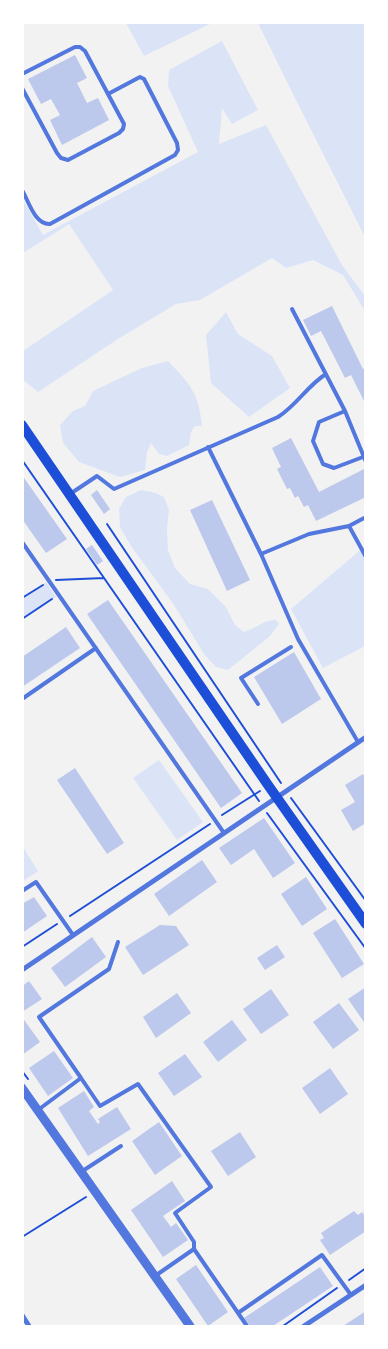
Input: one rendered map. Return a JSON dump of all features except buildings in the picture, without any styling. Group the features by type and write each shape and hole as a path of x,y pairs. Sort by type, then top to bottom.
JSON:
{"main road":[{"path":"22,425 276,797 366,924"}],"street":[{"path":"22,970 366,737"},
{"path":"22,1088 190,1326"},
{"path":"304,1326 366,1285"},
{"path":"22,1315 30,1326"}],"lane":[{"path":"22,74 75,47 80,47 85,51 124,124 123,130 68,160 61,158 22,88"},
{"path":"22,190 37,218 42,222 50,224 175,155 178,150 177,143 144,79 140,78 108,94"},
{"path":"292,309 345,411 364,459 334,468 323,464 313,440 319,422 345,411"},
{"path":"70,494 97,476 114,489 278,417 289,410 314,382 326,374"},
{"path":"208,447 261,554 298,639 358,742"},
{"path":"261,554 309,534 349,526 366,517"},
{"path":"349,526 366,557"},
{"path":"22,542 224,832"},
{"path":"258,704 241,678 291,647"},
{"path":"22,698 96,648"},
{"path":"22,891 36,882 73,935"},
{"path":"118,942 109,970 39,1017 100,1106 138,1084 211,1187 175,1213 194,1242 194,1250 247,1326"},
{"path":"38,1110 81,1078"},
{"path":"82,1172 121,1146"},
{"path":"155,1276 194,1250"},
{"path":"238,1313 322,1255 350,1295"}],"path":[{"path":"22,460 262,806 366,950"},
{"path":"107,524 286,791 366,901"},
{"path":"22,598 49,581 104,578"},
{"path":"22,619 59,594"},
{"path":"22,946 268,785"},
{"path":"22,1237 93,1193"},
{"path":"282,1326 366,1268"}],"shaded area":[{"path":"126,23 212,23 144,56"},
{"path":"258,23 365,23 365,237 292,92"},
{"path":"222,41 258,110 232,124 222,108 219,144 266,125 342,265 365,296 365,311 343,275 313,260 286,268 272,258 200,300 176,304 118,339 38,392 23,380 23,351 113,290 69,224 23,253 23,200 43,235 198,152 168,86 169,70"},
{"path":"226,312 238,334 272,356 290,388 249,417 211,383 206,335"},
{"path":"168,361 188,383 199,405 202,426 195,426 191,432 189,445 167,456 159,454 151,443 147,452 145,470 120,477 79,462 63,443 60,425 73,411 85,406 93,391 142,368"},
{"path":"141,490 164,497 169,510 167,529 168,550 175,568 190,584 208,589 226,607 235,625 244,632 271,620 276,620 279,624 270,636 228,670 216,667 204,654 174,605 131,546 120,527 119,509 126,497"},
{"path":"365,546 365,646 323,668 291,609"},
{"path":"46,582 56,597 23,619 23,598"},
{"path":"159,760 203,822 177,840 133,778"},
{"path":"23,847 38,871 22,881"}]}
